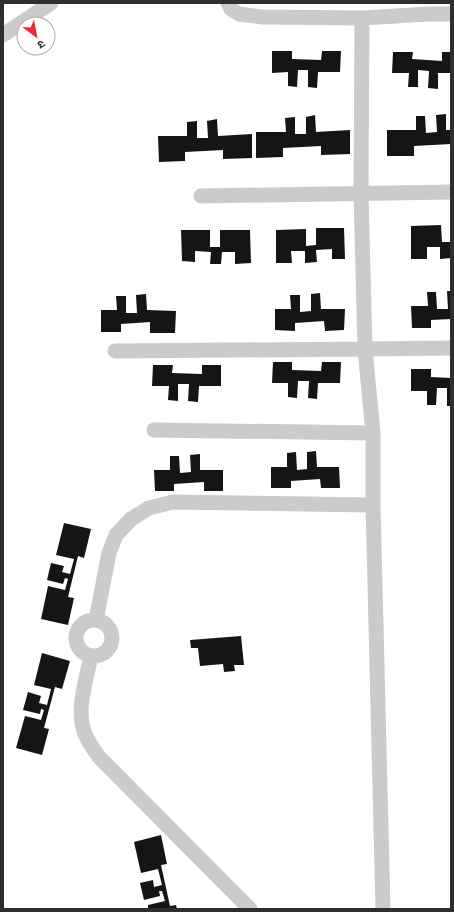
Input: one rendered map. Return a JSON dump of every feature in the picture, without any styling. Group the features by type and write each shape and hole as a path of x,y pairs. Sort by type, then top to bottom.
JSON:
{"street":[{"path":"3,35 51,3"},
{"path":"228,3 231,9 239,14 262,17 362,18 451,14"},
{"path":"362,18 361,194 365,349 373,433 373,505 383,909"},
{"path":"201,196 451,192"},
{"path":"115,351 451,348"},
{"path":"154,430 373,433"},
{"path":"96,620 109,553 116,535 131,518 149,508 174,502 373,505"},
{"path":"90,620 102,621 111,631 111,644 104,654 91,656 85,654 76,645 76,632 84,622 90,620"},
{"path":"91,656 82,703 82,720 87,738 99,757 250,909"}],"building":[{"path":"272,51 292,51 292,59 321,60 322,51 341,51 340,72 318,72 317,88 308,87 308,70 298,70 297,87 288,86 288,72 272,73"},
{"path":"393,52 413,52 412,59 442,61 442,52 451,52 451,73 438,73 438,89 428,88 429,71 418,70 418,87 408,87 409,73 392,73"},
{"path":"446,114 446,130 451,130 451,144 414,146 414,156 387,156 387,130 416,130 416,116 425,116 426,133 437,132 436,115"},
{"path":"315,115 316,132 350,130 350,154 321,155 321,146 283,148 283,157 256,158 256,132 286,132 285,118 295,117 295,134 306,134 306,117"},
{"path":"217,119 218,136 252,134 252,158 223,159 223,150 185,152 185,161 159,162 158,136 187,136 187,122 197,121 197,138 208,138 207,121"},
{"path":"441,225 442,242 451,242 451,258 440,259 440,247 427,247 427,259 411,259 411,226"},
{"path":"316,228 344,228 345,259 332,259 332,249 316,250 317,262 305,263 305,251 291,251 292,263 276,263 276,230 306,229 306,246 316,245"},
{"path":"181,230 210,230 210,247 220,247 220,230 250,230 251,263 235,264 235,252 222,252 221,264 210,264 211,252 195,251 195,262 182,261"},
{"path":"447,291 451,291 451,319 431,320 431,328 412,328 411,306 428,306 427,292 436,292 437,309 448,309"},
{"path":"320,293 321,309 345,309 344,330 325,331 324,321 295,323 295,331 275,330 275,309 291,309 290,295 300,295 300,312 311,311 311,294"},
{"path":"146,294 147,310 176,311 175,333 150,333 150,322 121,324 121,332 101,332 101,310 117,310 116,296 126,296 126,313 137,313 136,295"},
{"path":"273,362 292,362 292,370 321,371 322,362 341,362 340,383 318,383 317,399 308,398 309,381 298,381 297,398 288,397 288,383 272,383"},
{"path":"153,365 173,365 172,373 202,374 202,365 221,365 221,386 199,386 198,402 188,401 189,384 178,384 178,401 168,400 169,386 152,386"},
{"path":"411,369 431,369 431,377 451,378 451,406 447,406 447,388 437,388 436,405 427,405 427,391 411,391"},
{"path":"316,451 317,467 339,467 340,488 321,488 320,479 291,481 291,488 271,488 271,467 287,467 287,453 296,452 297,470 307,469 307,452"},
{"path":"200,454 200,470 223,470 223,491 204,491 204,482 174,484 174,491 155,491 154,470 170,470 170,456 179,456 180,473 191,472 190,455"},
{"path":"64,523 91,529 84,558 78,556 68,597 74,598 68,625 41,619 48,586 65,590 68,579 65,578 63,584 47,580 51,563 64,566 62,572 70,574 74,559 56,555"},
{"path":"241,636 244,665 234,665 235,671 224,672 223,664 200,666 198,648 191,648 190,640"},
{"path":"42,653 70,661 62,689 55,687 44,728 49,729 42,755 16,748 25,716 41,720 44,710 41,709 40,714 23,710 28,692 41,696 39,703 47,705 51,689 34,685"},
{"path":"161,835 167,864 161,865 170,906 176,905 177,909 148,909 148,905 165,901 162,891 159,891 160,896 144,900 140,883 153,880 154,887 162,885 158,869 141,873 134,842"}]}
